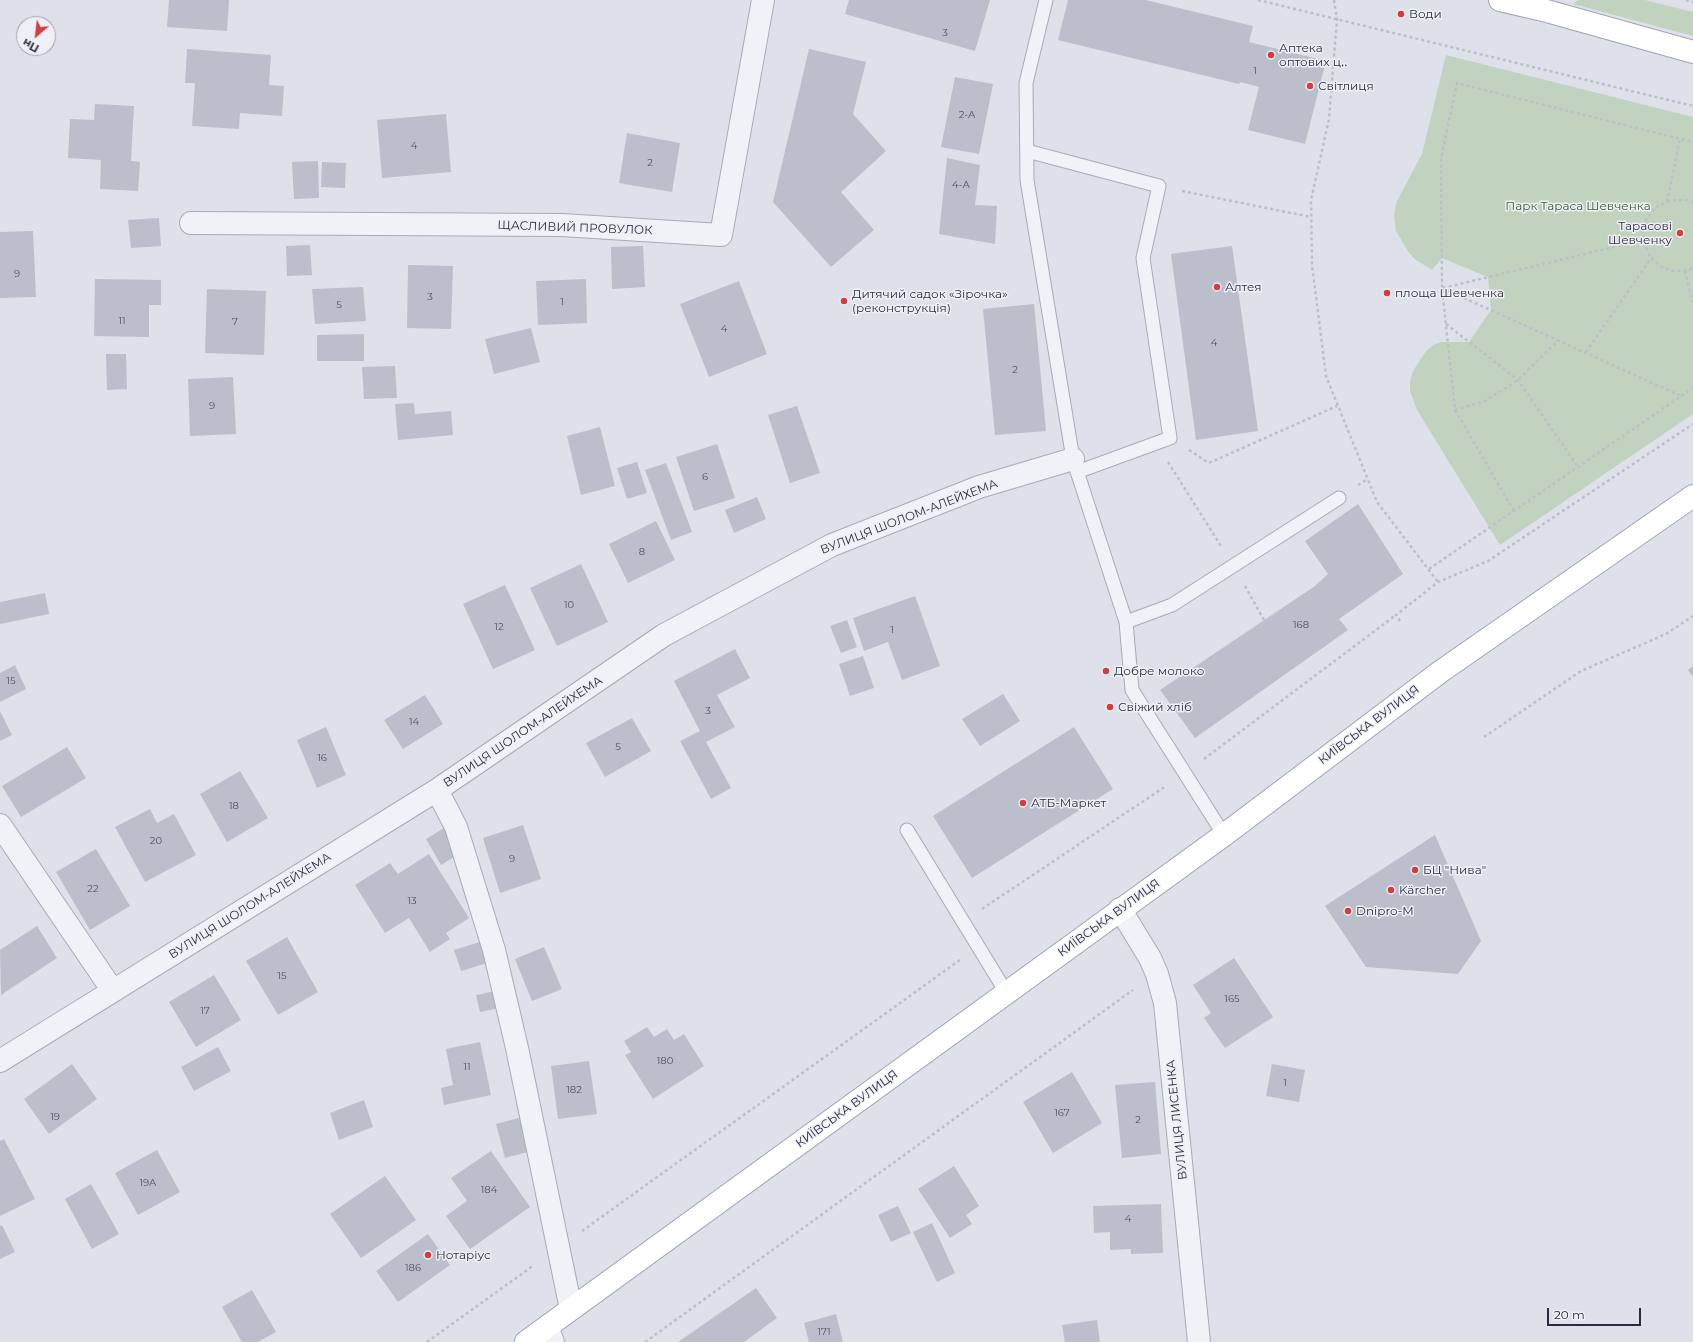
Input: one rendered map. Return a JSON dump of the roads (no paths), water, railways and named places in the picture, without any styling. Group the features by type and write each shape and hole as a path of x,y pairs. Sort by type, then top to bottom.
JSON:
{"main road":[{"path":"1500,0 1545,5 1693,52"},
{"name":"КИЇВСЬКА ВУЛИЦЯ","path":"526,1342 550,1335 571,1310 1120,909 1224,835 1440,672 1693,496"}],"street":[{"name":"ЩАСЛИВИЙ ПРОВУЛОК","path":"191,223 562,225 720,235 762,0"},
{"name":"ВУЛИЦЯ ШОЛОМ-АЛЕЙХЕМА","path":"0,1061 437,790 664,635 832,544 979,487 1075,465"},
{"path":"437,790 456,827 494,950 517,1048 571,1310"},
{"path":"0,824 113,991"},
{"name":"ВУЛИЦЯ ЛИСЕНКА","path":"1120,909 1150,958 1157,974 1165,1003 1199,1342"}],"lane":[{"path":"1046,0 1026,83 1027,180 1075,465 1126,622 1132,690 1224,835"},
{"path":"1027,151 1159,186 1143,258 1170,438 1075,465"},
{"path":"1126,622 1172,605 1339,498"},
{"path":"907,830 1006,992"}],"place":[{"name":"Води","path":"1401,14"},
{"name":"Аптека оптових ц‥","path":"1271,55"},
{"name":"Світлиця","path":"1310,86"},
{"name":"Тарасові Шевченку","path":"1680,233"},
{"name":"Алтея","path":"1217,287"},
{"name":"площа Шевченка","path":"1387,293"},
{"name":"Дитячий садок «Зірочка» (реконструкція)","path":"844,301"},
{"name":"Добре молоко","path":"1106,671"},
{"name":"Свіжий хліб","path":"1110,707"},
{"name":"АТБ-Маркет","path":"1023,803"},
{"name":"БЦ \"Нива\"","path":"1415,870"},
{"name":"Kärcher","path":"1391,890"},
{"name":"Dnipro-M","path":"1348,911"},
{"name":"Нотаріус","path":"428,1255"}],"park label":[{"name":"Парк Тараса Шевченка","path":"1578,206"}]}
